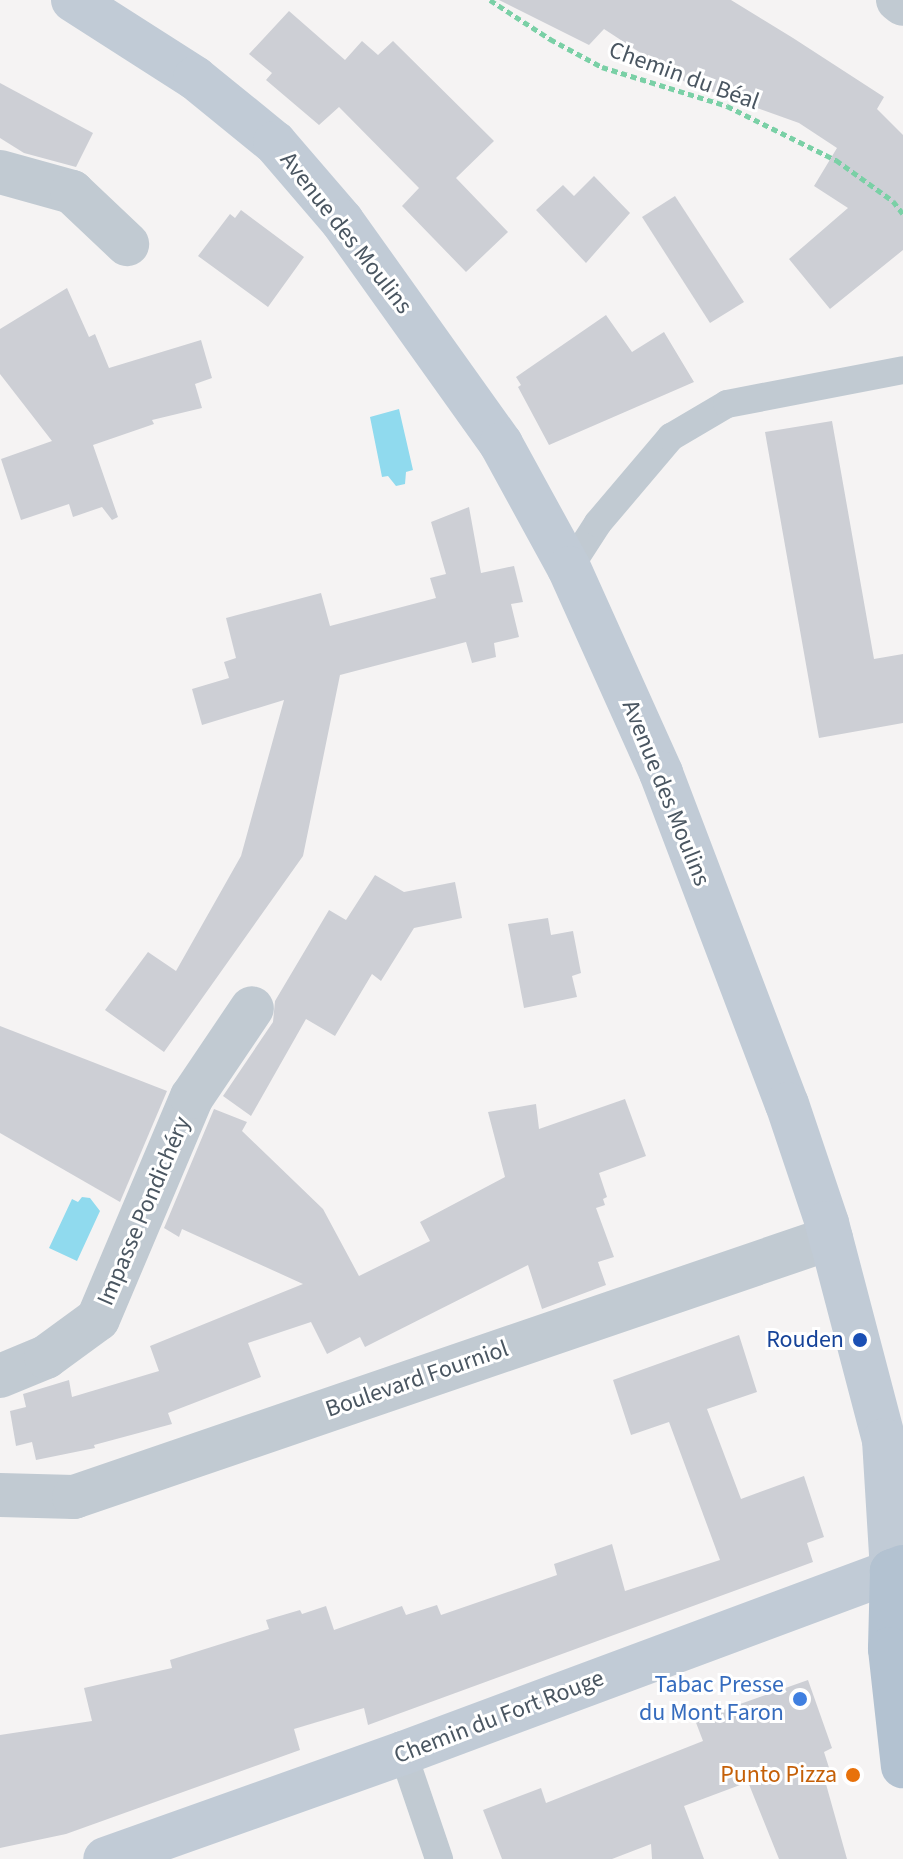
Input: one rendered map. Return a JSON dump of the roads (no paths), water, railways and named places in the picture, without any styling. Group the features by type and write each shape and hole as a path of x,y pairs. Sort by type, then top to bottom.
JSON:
{"main road":[{"name":"Avenue des Moulins","path":"73,0 195,78 275,143 342,221 501,444 569,568 661,773 787,1104 831,1238 884,1440 898,1569 890,1649 903,1766"},
{"name":"Chemin du Fort Rouge","path":"105,1859 403,1753 898,1569"}],"street":[{"path":"898,0 903,4"},
{"path":"0,172 72,192 127,244"},
{"name":"Impasse Pondichéry","path":"0,1376 46,1357 98,1319 192,1097 252,1008"},
{"name":"Boulevard Fourniol","path":"0,1495 74,1497 831,1238"}],"lane":[{"path":"569,568 598,523 671,437 727,404 903,370"},
{"path":"403,1753 439,1859"}],"water":[{"path":"399,409 413,470 406,472 405,484 396,486 388,476 382,477 370,417"},
{"path":"82,1197 90,1198 100,1211 77,1261 49,1248 72,1199 78,1202"}],"place":[{"name":"Rouden","path":"860,1340"},
{"name":"Tabac Presse du Mont Faron","path":"800,1699"},
{"name":"Punto Pizza","path":"853,1775"}]}
